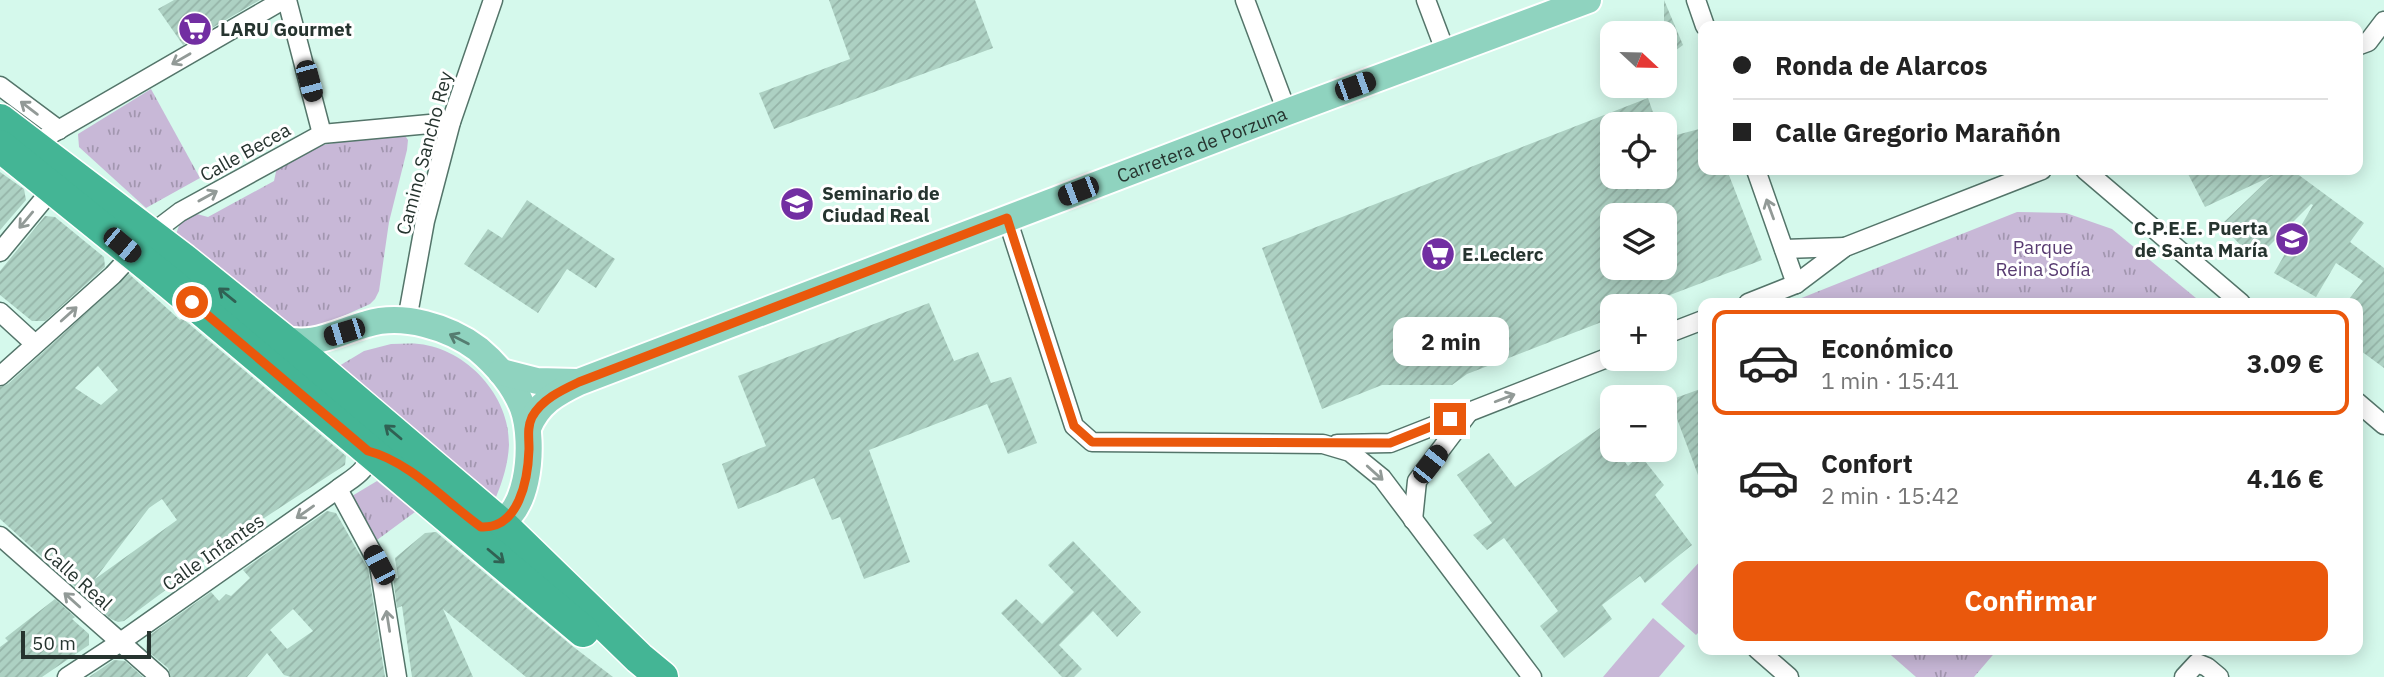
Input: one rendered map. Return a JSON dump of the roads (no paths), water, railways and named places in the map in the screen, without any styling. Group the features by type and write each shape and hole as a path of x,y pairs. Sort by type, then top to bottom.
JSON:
{"highway":[{"path":"0,120 47,137 142,244 311,401 637,677"},
{"path":"0,146 53,188 142,244 280,338 313,364 501,524 662,677"}],"main road":[{"name":"Carretera de Porzuna","path":"579,382 1588,0"},
{"path":"280,338 303,344 369,323 407,320 442,330 475,347 501,372 515,391 528,428 529,450 522,490 522,524 530,552"},
{"path":"311,401 308,388 316,356 332,341 350,330"},
{"path":"501,372 537,381 579,382"},
{"path":"528,428 540,406 556,393 579,382"},
{"path":"368,451 384,455 399,464 481,527 501,524 510,516 522,490"}],"street":[{"path":"0,86 47,137 285,0 323,134"},
{"name":"Camino Sancho Rey","path":"407,320 425,221 450,122 493,0"},
{"path":"1245,0 1287,112"},
{"path":"1426,0 1446,53"},
{"path":"1696,0 1703,21"},
{"path":"2363,44 2368,42 2384,21"},
{"name":"Calle Becea","path":"0,376 180,212 323,134 450,122"},
{"path":"0,132 62,179 79,188 95,191"},
{"path":"1758,175 1796,284"},
{"path":"1761,298 1796,284 1845,247 2029,175"},
{"path":"2091,175 2235,298"},
{"path":"0,251 53,188"},
{"path":"1007,218 1074,426 1092,442 1390,443 1600,361"},
{"path":"1784,249 1845,247"},
{"path":"0,312 35,344"},
{"path":"1677,330 1698,322"},
{"path":"2363,407 2384,425"},
{"path":"1413,520 1417,481 1469,412"},
{"path":"1323,444 1350,452 1382,478 1532,677"},
{"name":"Calle Infantes","path":"66,677 119,643 338,489 366,467 369,460 368,451"},
{"path":"338,489 379,565 397,677"},
{"name":"Calle Real","path":"0,536 160,677"},
{"path":"1764,655 1788,677"},
{"path":"2184,677 2197,663 2219,677"}],"place":[{"name":"LARU Gourmet","path":"195,29"},
{"name":"Seminario de Ciudad Real","path":"797,204"},
{"name":"C.P.E.E. Puerta de Santa María","path":"2292,239"},
{"name":"E.Leclerc","path":"1438,254"}],"park label":[{"name":"Parque Reina Sofía","path":"2043,258"}]}
